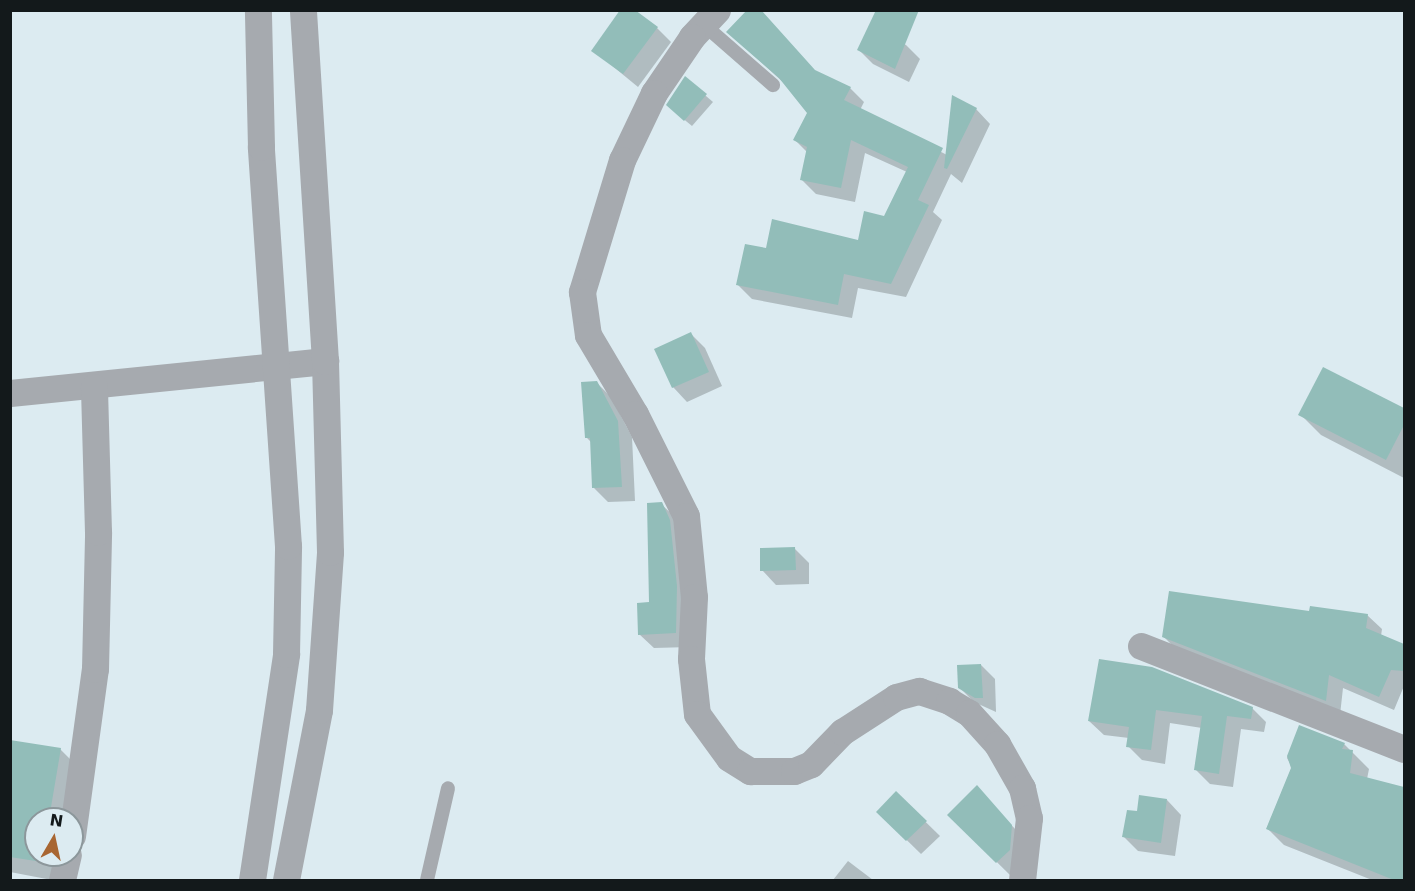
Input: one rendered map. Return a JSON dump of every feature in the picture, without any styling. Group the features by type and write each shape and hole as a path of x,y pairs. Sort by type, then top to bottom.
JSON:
{"street":[{"path":"252,880 286,654 288,546 278,366 261,147 258,10"},
{"path":"286,880 309,776 325,650 330,552 325,361 303,10"},
{"path":"710,17 654,93 622,160 582,292 588,335 635,414 686,516 694,597 691,659 697,714 729,758 750,771 794,771 811,764 842,732 896,697 919,691 949,701 969,712 997,744 1023,788 1029,818 1022,880"},
{"path":"10,393 94,387 325,361"},
{"path":"76,807 95,669 98,532 94,387"},
{"path":"1141,646 1404,749"},
{"path":"286,654 325,650"}],"lane":[{"path":"710,17 773,85"},
{"path":"427,880 448,788"}],"building":[{"path":"620,10 635,10 658,27 623,74 591,51"},
{"path":"747,10 761,10 815,70 851,87 844,100 943,148 918,200 929,205 891,284 844,274 838,305 736,285 745,244 766,248 772,219 858,240 864,211 884,216 908,167 851,140 841,188 800,180 807,147 793,140 807,113 779,78 726,32"},
{"path":"876,10 919,10 895,69 857,50"},
{"path":"685,76 707,94 684,121 666,105"},
{"path":"952,95 977,108 947,169 944,168"},
{"path":"691,332 709,372 672,388 654,349"},
{"path":"1323,367 1404,408 1404,425 1386,460 1298,415"},
{"path":"597,381 618,421 622,487 592,488 590,438 585,438 581,382"},
{"path":"662,502 670,520 677,586 676,633 638,635 637,603 649,602 647,503"},
{"path":"795,547 796,570 760,571 760,548"},
{"path":"1169,591 1309,611 1310,606 1368,614 1366,628 1404,644 1404,671 1391,670 1379,697 1329,675 1326,701 1162,637"},
{"path":"1099,659 1152,667 1253,707 1251,719 1227,716 1219,774 1194,770 1202,716 1156,710 1151,750 1126,747 1129,727 1088,721"},
{"path":"981,664 983,698 975,698 958,688 957,665"},
{"path":"1299,725 1345,743 1342,749 1353,750 1350,773 1404,787 1404,880 1394,880 1266,829 1291,768 1287,756"},
{"path":"10,740 61,748 51,807 24,807 24,859 10,857"},
{"path":"977,785 1012,825 1010,850 996,863 947,815"},
{"path":"896,791 927,821 906,841 876,812"},
{"path":"1139,795 1167,799 1161,843 1122,837 1127,810 1137,811"}]}
